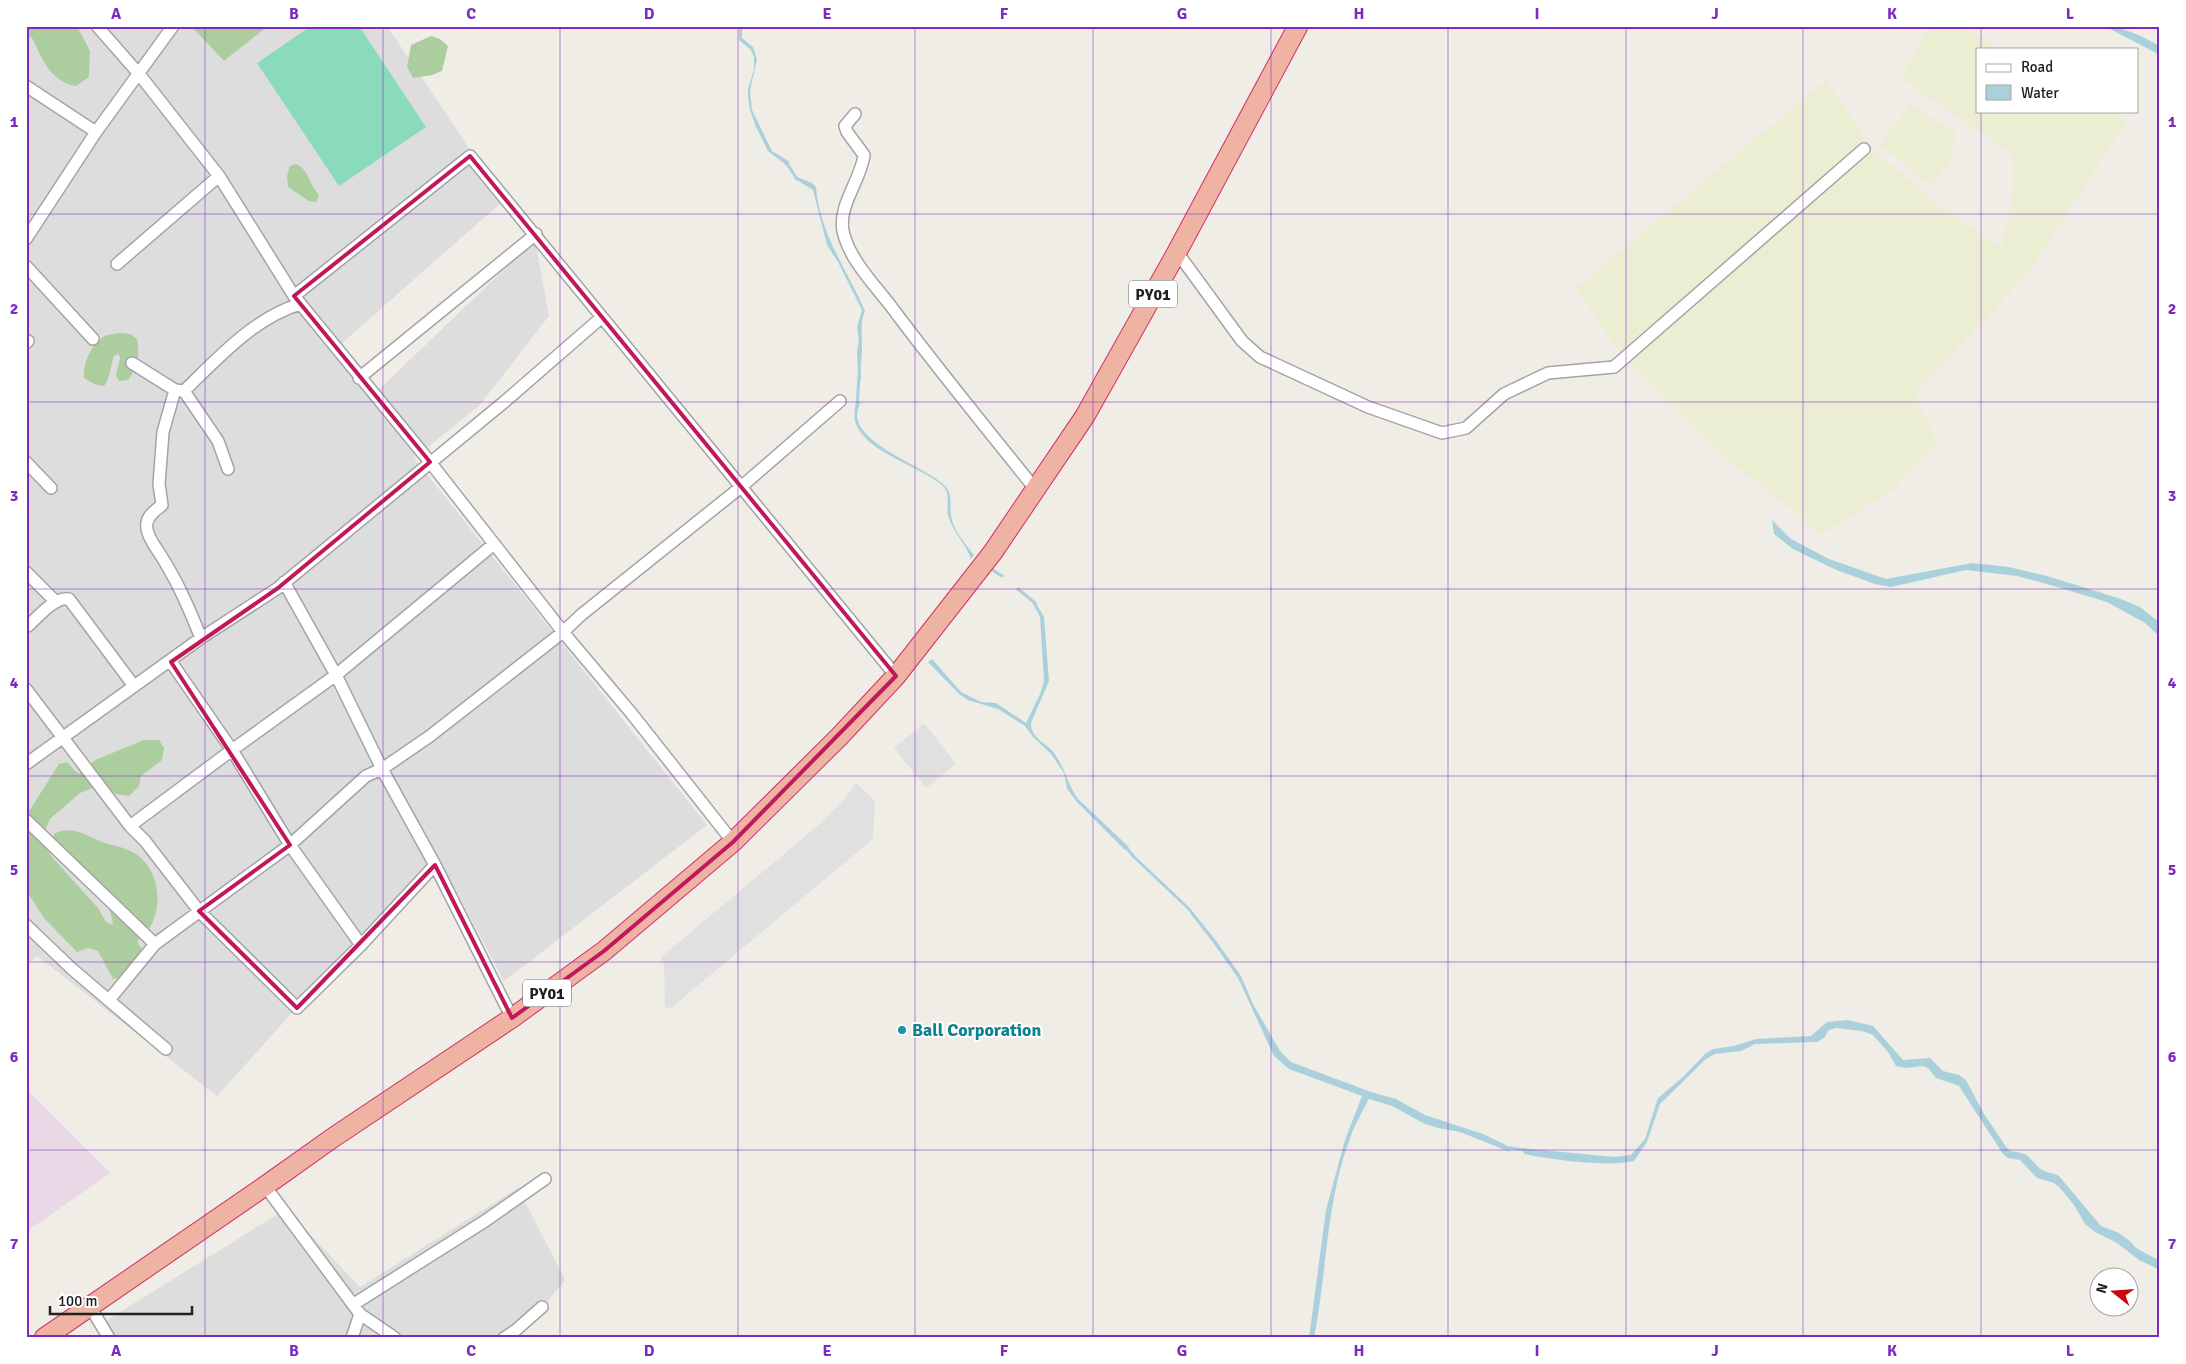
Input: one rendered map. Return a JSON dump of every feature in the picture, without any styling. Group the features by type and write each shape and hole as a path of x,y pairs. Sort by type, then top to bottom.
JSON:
{"highway":[{"name":"PY01","path":"44,1338 89,1305 266,1186 334,1137 512,1018 604,951 733,842 806,771 896,676 993,552 1085,416 1177,252 1298,26"}],"street":[{"path":"97,26 140,74 219,176 297,300 359,378 430,462 563,632 632,714 733,842"},
{"path":"26,239 96,132 140,74 172,26"},
{"path":"26,86 96,132"},
{"path":"855,114 845,126 847,132 859,145 864,155 863,166 843,214 843,231 850,248 860,265 918,343 1036,490"},
{"path":"1177,252 1242,340 1260,357 1368,406 1442,433 1466,428 1504,394 1548,373 1614,367 1864,149"},
{"path":"201,638 179,584 153,544 147,528 147,522 151,514 162,505 159,484 163,432 180,390 226,349 265,320 297,300 470,156 536,234 896,676"},
{"path":"117,264 219,176"},
{"path":"359,378 536,234"},
{"path":"26,266 93,339"},
{"path":"26,764 201,638 254,605 284,582 503,403 602,317"},
{"path":"132,363 180,390 218,441 228,469"},
{"path":"109,1000 155,944 290,845 366,776 382,769 430,736 563,632 581,615 741,487 840,400"},
{"path":"26,462 51,488"},
{"path":"130,826 336,675 494,544"},
{"path":"26,572 56,602"},
{"path":"284,582 336,675 382,769 435,865 512,1018"},
{"path":"28,626 56,602 69,598 134,686"},
{"path":"170,662 232,750 290,845 361,945"},
{"path":"26,689 130,826 199,911 297,1008 361,945 435,865"},
{"path":"26,820 155,944"},
{"path":"26,925 72,969 166,1049"},
{"path":"352,1338 357,1309 545,1179"},
{"path":"266,1186 357,1309 395,1338"},
{"path":"89,1305 109,1338"},
{"path":"504,1338 542,1307"}],"highlighted area":[{"path":"470,156 896,676 733,842 604,951 512,1018 435,865 297,1008 199,911 290,845 171,662 278,588 430,462 294,296"}],"shaded area":[{"path":"26,26 191,26 224,61 268,26 387,26 504,200 332,352 370,398 535,240 549,316 479,406 414,458 707,825 504,981 436,853 217,1096 37,956 26,965"},
{"path":"924,723 956,764 926,788 894,748"},
{"path":"856,783 875,801 873,839 671,1008 665,1007 664,964 661,957 821,823 847,796"},
{"path":"26,1089 110,1173 26,1232"},
{"path":"518,1188 565,1280 534,1318 500,1338 113,1338 104,1322 286,1209 360,1287"}],"green space":[{"path":"26,26 77,26 90,51 89,77 76,86 60,79 48,68 32,38 26,36"},
{"path":"191,26 268,26 224,61"},
{"path":"311,26 359,26 426,127 339,186 257,63"},
{"path":"1930,26 1964,26 1996,48 1976,48 1976,112 2119,112 2125,124 2027,275 1914,393 1937,443 1894,489 1822,534 1720,453 1615,347 1576,288 1826,80 1872,148 1937,204 2001,248 2014,191 2013,155 1901,78"},
{"path":"431,36 440,39 448,46 442,71 432,75 413,78 407,67 411,45"},
{"path":"1910,105 1956,131 1952,159 1930,186 1880,145"},
{"path":"296,164 307,174 319,195 316,202 309,201 288,187 287,176 290,166"},
{"path":"130,334 137,339 137,361 128,380 119,381 116,375 120,358 119,354 114,356 108,379 104,386 94,384 84,378 89,354 100,339 108,335"},
{"path":"144,740 159,740 164,748 162,760 141,776 139,786 129,796 116,794 107,787 97,786 80,793 50,819 44,833 44,845 52,857 98,908 106,922 113,925 111,915 99,893 54,844 54,834 67,830 80,832 136,854 150,869 156,886 156,914 148,930 137,941 142,950 132,976 113,979 98,951 88,948 77,952 44,918 26,890 26,816 59,764 67,762 79,774 95,760"}],"water":[{"path":"739,26 742,26 742,38 753,47 757,59 750,90 752,110 772,151 790,162 786,165 768,151 750,110 748,89 754,69 754,57 751,50 739,40"},
{"path":"2100,26 2123,29 2145,38 2160,46 2160,55 2110,29"},
{"path":"797,177 812,183 816,187 823,221 835,251 865,311 862,324 861,379 858,381 857,351 859,341 857,327 862,310 838,262 827,245 813,190 794,178"},
{"path":"861,401 857,416 860,427 868,436 880,446 934,477 947,488 950,496 953,525 974,555 971,559 950,521 948,515 948,496 943,486 881,450 860,432 855,421 855,406"},
{"path":"1772,520 1791,539 1829,559 1886,579 1972,563 2009,567 2047,576 2118,598 2140,607 2160,623 2160,637 2145,623 2107,602 2017,576 1966,570 1891,587 1875,584 1834,569 1793,549 1774,534"},
{"path":"1034,600 1044,617 1049,681 1031,723 1033,733 1051,749 1058,759 1078,799 1129,847 1125,850 1077,802 1067,789 1064,773 1051,754 1033,737 1025,726 998,709 968,700 959,694 928,662 932,659 961,692 981,702 996,703 1026,723 1044,681 1040,617 1032,602"},
{"path":"1134,855 1189,907 1217,942 1241,976 1253,1004 1280,1051 1291,1062 1371,1092 1396,1099 1425,1115 1483,1134 1506,1145 1510,1152 1460,1132 1425,1124 1392,1106 1369,1099 1351,1135 1341,1165 1331,1214 1314,1338 1309,1338 1326,1210 1345,1140 1362,1096 1289,1069 1274,1056 1238,978 1187,909 1131,856"},
{"path":"1848,1020 1873,1026 1903,1060 1930,1058 1943,1071 1959,1075 1966,1080 1984,1114 2007,1148 2024,1154 2044,1171 2059,1176 2101,1226 2119,1233 2136,1248 2160,1261 2160,1270 2139,1260 2117,1243 2095,1232 2085,1224 2074,1205 2060,1188 2054,1183 2037,1178 2020,1160 2008,1158 2003,1154 1959,1086 1936,1078 1928,1068 1923,1066 1906,1068 1896,1066 1888,1052 1873,1035 1862,1031 1836,1028 1829,1030 1824,1038 1817,1042 1755,1044 1741,1051 1715,1054 1706,1059 1660,1104 1647,1142 1634,1161 1595,1163 1524,1154 1522,1148 1614,1157 1631,1155 1645,1139 1658,1098 1683,1077 1706,1053 1713,1049 1734,1046 1756,1039 1811,1036 1827,1022"}],"waterway":[{"path":"786,162 797,179"},
{"path":"857,407 859,376"},
{"path":"988,567 1002,576"},
{"path":"1018,589 1035,603"},
{"path":"1125,846 1134,857"},
{"path":"1504,1147 1525,1150"}],"place":[{"name":"Ball Corporation","path":"902,1030"}]}
